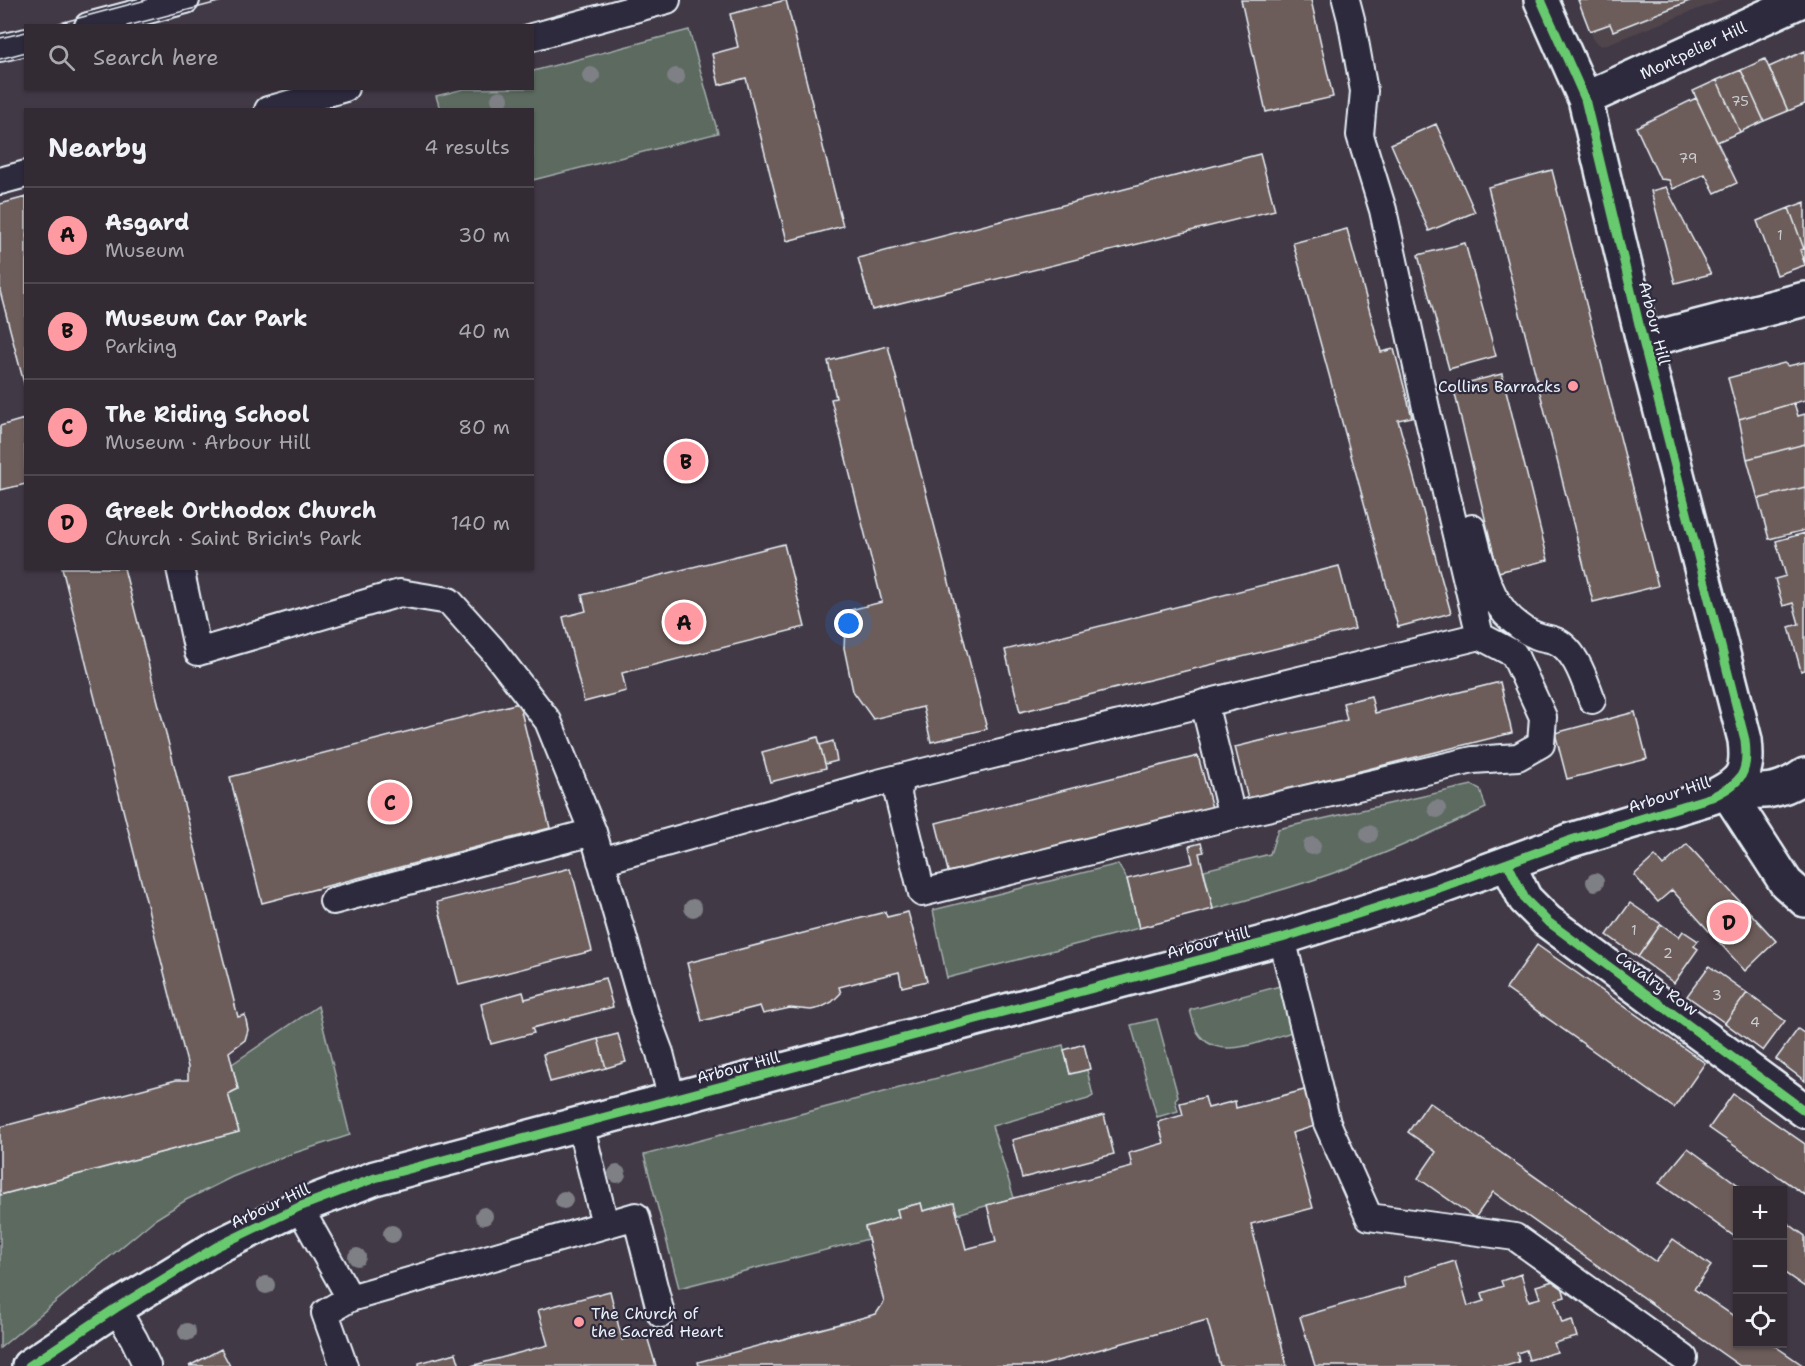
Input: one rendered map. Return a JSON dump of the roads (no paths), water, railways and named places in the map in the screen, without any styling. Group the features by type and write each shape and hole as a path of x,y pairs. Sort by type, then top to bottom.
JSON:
{"street":[{"name":"Arbour Hill","path":"29,1366 116,1308 216,1247 299,1207 375,1178 1282,938 1362,914 1571,840 1705,799 1726,790 1738,781 1746,769 1745,740 1643,341 1585,99 1540,0"},
{"name":"Montpelier Hill","path":"1585,99 1802,0"},
{"path":"1643,341 1805,299"},
{"path":"1726,790 1768,792 1790,786 1805,775"},
{"path":"1726,790 1786,883 1805,900"},
{"name":"Cavalry Row","path":"1508,864 1525,899 1547,921 1805,1111"}],"lane":[{"path":"96,24 186,0"},
{"path":"534,36 667,0"},
{"path":"1346,0 1364,91 1360,135 1383,210 1426,408 1480,636"},
{"path":"0,48 24,42"},
{"path":"275,108 338,90"},
{"path":"0,181 24,175"},
{"path":"1426,408 1454,458 1482,565 1496,600 1511,620 1534,635 1556,640 1570,653 1585,680 1592,700"},
{"path":"180,570 198,652 400,593 449,601 492,649 548,722 593,832 672,1100"},
{"path":"601,861 900,778 1480,636 1514,654 1543,717 1541,744 1518,757 1473,760 1232,816 922,893 898,795 900,778"},
{"path":"1204,704 1232,816"},
{"path":"333,901 593,832"},
{"path":"1282,938 1327,1123 1370,1217 1515,1237 1684,1358"},
{"path":"580,1124 605,1224"},
{"path":"299,1207 350,1298"},
{"path":"344,1366 325,1313 350,1298 636,1216 661,1314"},
{"path":"116,1308 147,1366"}],"tram line":[{"path":"56,24 146,0"},
{"path":"135,24 226,0"},
{"path":"0,38 24,32"},
{"path":"0,59 24,53"}],"place":[{"name":"Collins Barracks","path":"1573,386"},
{"name":"Museum Car Park","path":"686,461"},
{"name":"Asgard","path":"684,622"},
{"name":"The Riding School","path":"390,802"},
{"name":"Greek Orthodox Church","path":"1729,922"},
{"name":"The Church of the Sacred Heart","path":"579,1322"}]}
